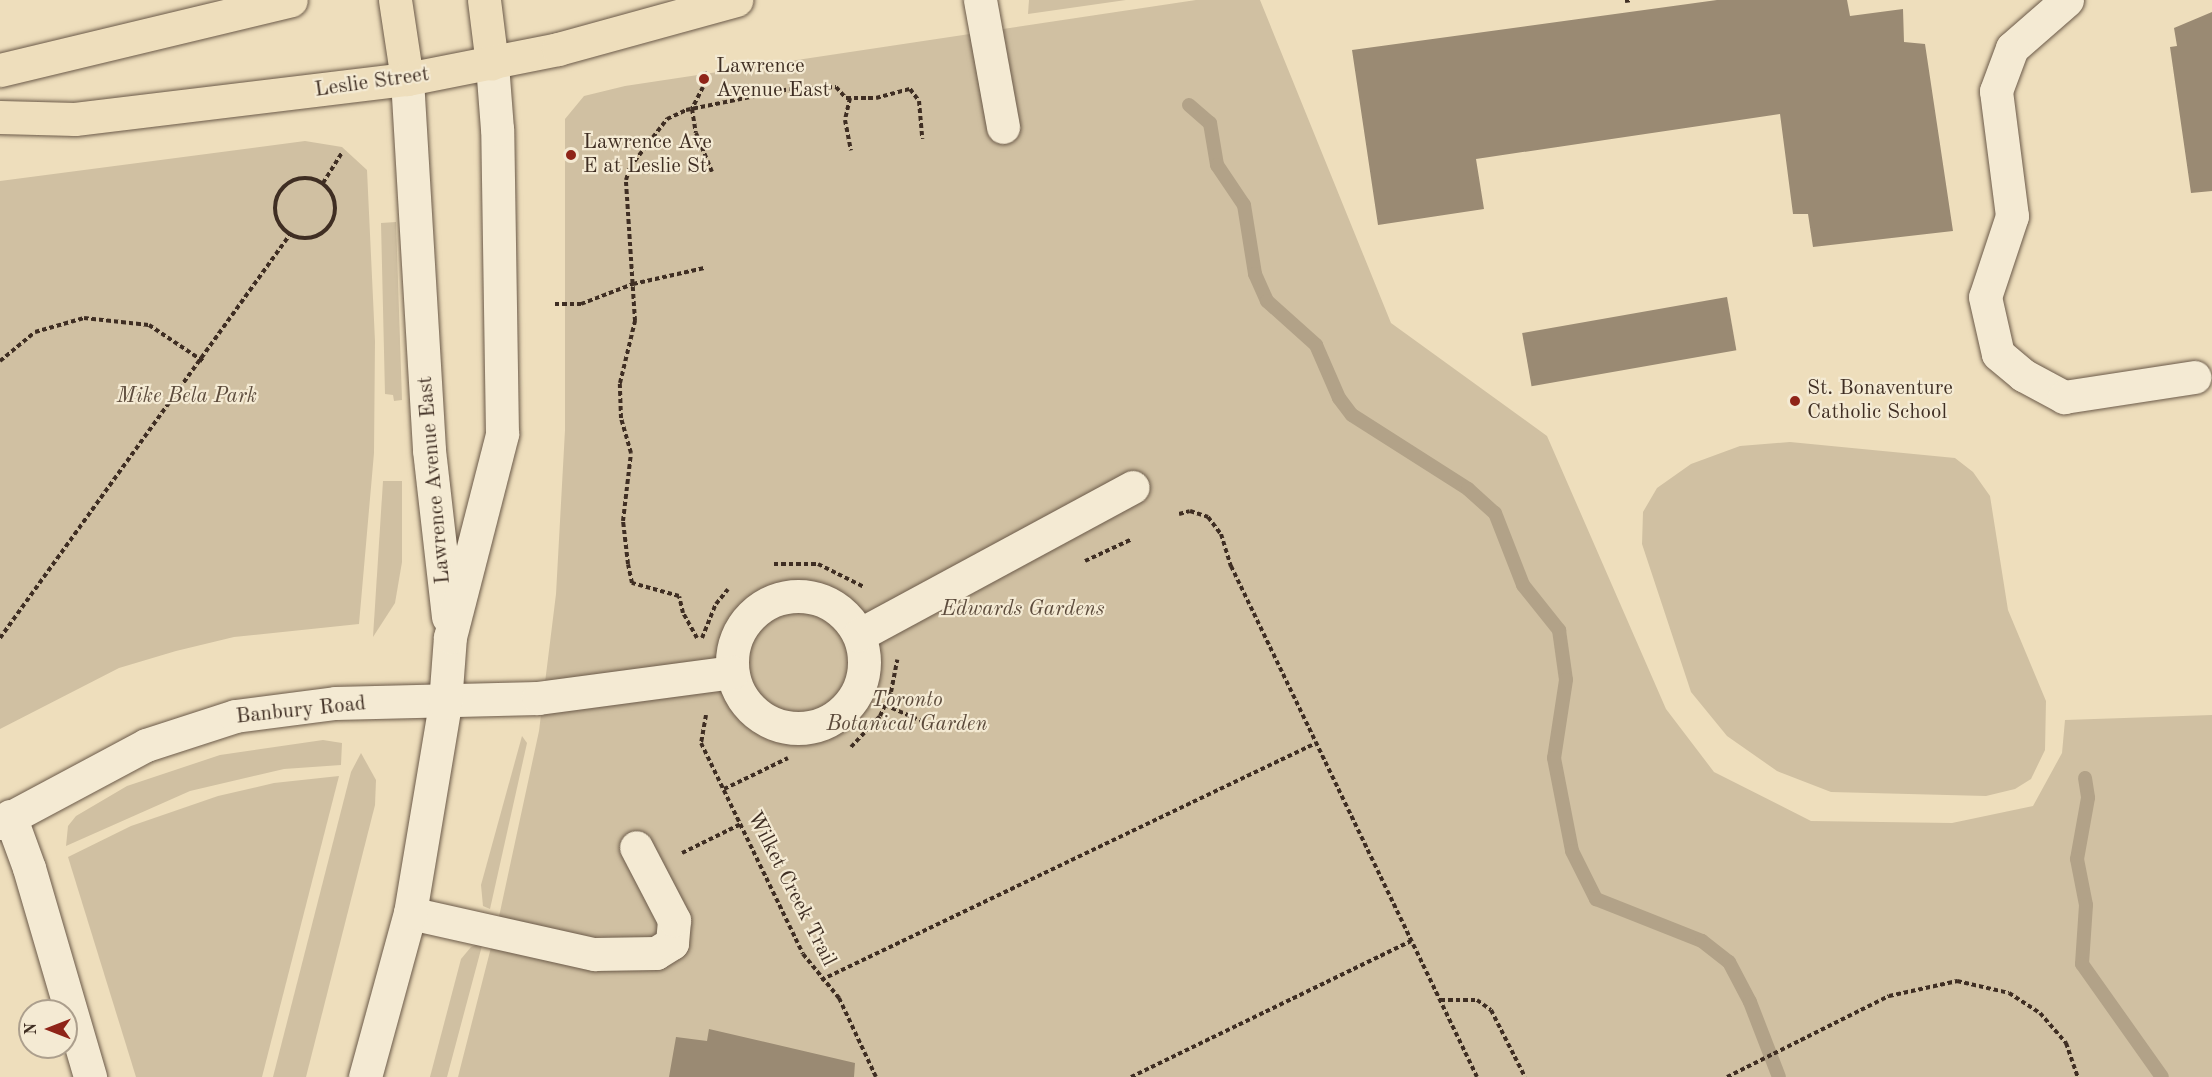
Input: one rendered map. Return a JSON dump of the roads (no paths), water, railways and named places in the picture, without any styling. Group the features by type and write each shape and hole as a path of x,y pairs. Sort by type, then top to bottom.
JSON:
{"main road":[{"path":"0,69 291,0"},
{"name":"Lawrence Avenue East","path":"395,0 407,78"},
{"name":"Lawrence Avenue East","path":"484,0 492,64"},
{"name":"Leslie Street","path":"0,117 75,119 407,78 492,64 706,11 736,0"}],"street":[{"path":"981,0 1003,127"},
{"path":"2067,0 2012,48 1996,91 2012,216 1984,297 1998,354 2023,375 2064,397 2194,377"},
{"name":"Lawrence Avenue East","path":"364,1077 410,913 445,703 450,637 502,434 497,129 492,64"},
{"name":"Lawrence Avenue East","path":"407,78 429,450 450,637"},
{"path":"859,635 1134,487"},
{"path":"787,596 809,596 829,603 847,616 859,635 864,675 856,694 844,711 807,728 773,724 758,715 746,703 732,672 739,632 750,616 766,603 787,596"},
{"name":"Banbury Road","path":"5,819 146,746 235,716 335,703 445,703 538,698 732,672"},
{"path":"5,819 29,868 90,1077"},
{"path":"410,913 594,954 656,953 672,943 674,924 642,858"}],"waterway":[{"path":"1189,105 1210,123 1217,165 1244,205 1255,274 1267,301 1316,345 1339,398 1352,415 1468,489 1495,513 1523,585 1559,630 1566,680 1554,758 1572,851 1596,899 1702,941 1729,962 1750,1002 1779,1077"},
{"path":"2085,778 2088,798 2077,859 2086,905 2082,964 2162,1077"}],"place":[{"name":"Lawrence Avenue East","path":"704,79"},
{"name":"Lawrence Ave E at Leslie St","path":"571,155"},
{"name":"St. Bonaventure Catholic School","path":"1795,401"}],"park label":[{"name":"Mike Bela Park","path":"187,397"},
{"name":"Edwards Gardens","path":"1023,610"},
{"name":"Toronto Botanical Garden","path":"907,713"}]}
